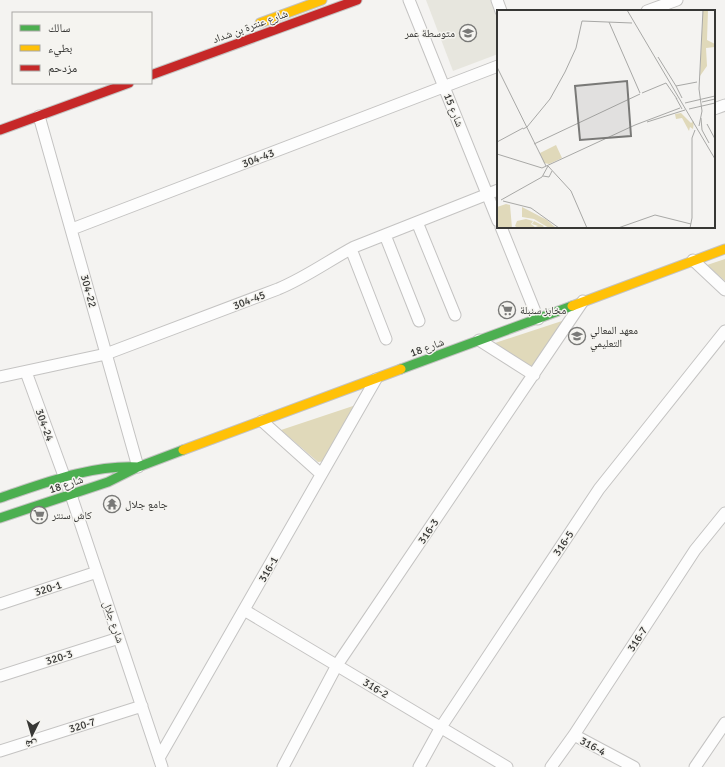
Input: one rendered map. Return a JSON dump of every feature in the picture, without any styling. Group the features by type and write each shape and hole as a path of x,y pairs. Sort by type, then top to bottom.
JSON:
{"street":[{"name":"شارع عنترة بن شداد","path":"248,27 322,0"},
{"name":"شارع عنترة بن شداد","path":"152,75 357,0"},
{"name":"شارع 15","path":"409,0 497,219"},
{"path":"497,0 501,10"},
{"path":"650,10 676,0"},
{"name":"304-43","path":"72,229 497,66"},
{"path":"0,130 126,84"},
{"path":"715,109 725,105"},
{"name":"304-22","path":"39,116 138,467"},
{"name":"304-45","path":"0,377 106,354 296,282 332,259 351,249 497,190"},
{"path":"418,222 455,315"},
{"path":"501,228 538,319"},
{"path":"385,235 418,320"},
{"path":"351,249 386,339"},
{"name":"شارع 18","path":"0,518 118,478 138,467 725,249"},
{"path":"693,260 725,290"},
{"name":"316-3","path":"283,767 337,665 584,301"},
{"name":"316-5","path":"419,767 441,727 599,488 725,331"},
{"path":"479,340 534,375"},
{"name":"304-24","path":"26,372 64,478"},
{"name":"316-1","path":"161,763 244,610 376,379"},
{"path":"262,421 321,474"},
{"name":"شارع 18","path":"0,498 64,478 112,467 138,467"},
{"name":"شارع جلال","path":"64,478 161,763"},
{"name":"316-7","path":"551,767 574,735 695,550 725,513"},
{"name":"320-1","path":"0,604 96,572"},
{"name":"316-2","path":"244,610 507,767"},
{"name":"320-3","path":"0,676 119,638"},
{"name":"320-7","path":"0,751 142,706"},
{"path":"695,767 725,723"},
{"name":"316-4","path":"574,735 634,767"}],"shaded area":[{"name":"متوسطة عمر","path":"426,0 494,0 498,10 497,54 453,71"},
{"path":"725,259 725,281 707,265"},
{"path":"571,318 532,368 492,344"},
{"path":"359,404 327,461 318,462 281,430"}],"traffic: fast":[{"path":"401,369 572,306"},
{"path":"0,518 108,482 138,467 183,450"},
{"path":"0,498 51,481 85,472 120,467 138,467"}],"traffic: slow":[{"path":"260,23 322,0"},
{"path":"572,306 725,249"},
{"path":"183,450 401,369"}],"traffic: jam":[{"path":"152,75 357,0"},
{"path":"0,130 126,84"}],"place":[{"name":"متوسطة عمر","path":"468,33"},
{"name":"مخابز سنبلة","path":"507,310"},
{"name":"معهد المعالي التعليمي","path":"577,336"},
{"name":"جامع جلال","path":"112,504"},
{"name":"كاش سنتر","path":"39,515"}]}
